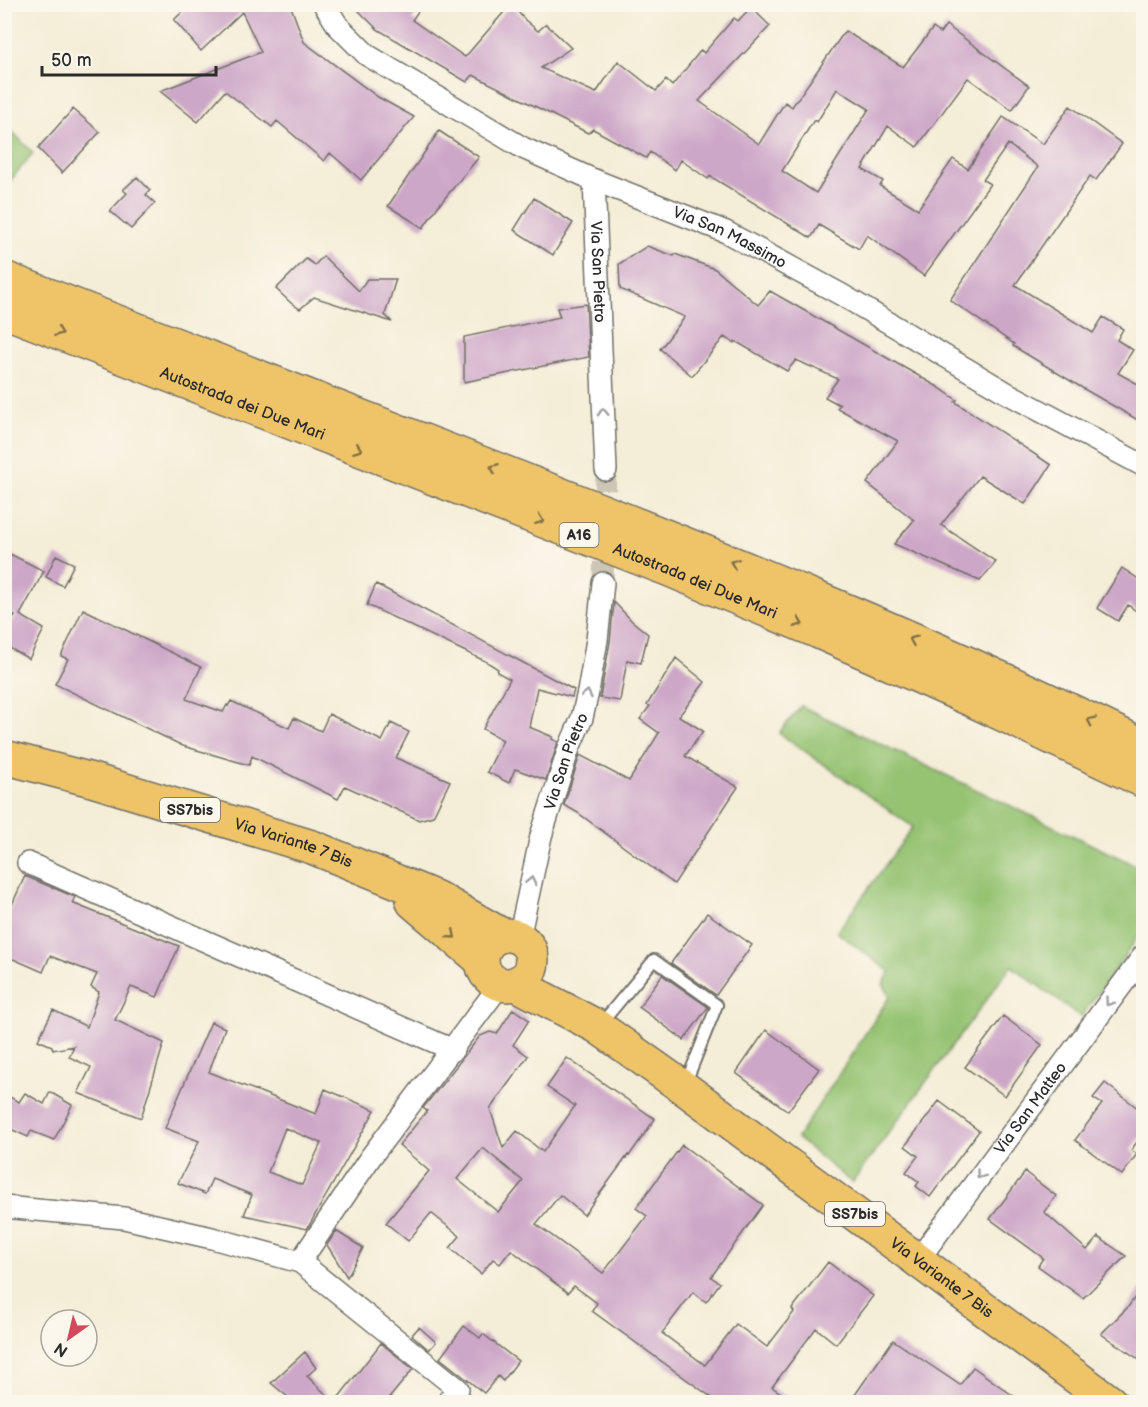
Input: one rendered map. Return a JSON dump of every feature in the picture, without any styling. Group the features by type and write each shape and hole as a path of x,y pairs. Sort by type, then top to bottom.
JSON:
{"main road":[{"name":"Autostrada dei Due Mari","path":"4,278 676,539 841,608 1143,746"},
{"name":"Autostrada dei Due Mari","path":"4,311 665,568 797,622 972,700 1143,781"},
{"name":"Via Variante 7 Bis","path":"4,757 92,780 312,847 374,872 424,911 509,960 1110,1402"}],"street":[{"name":"Via San Massimo","path":"324,4 338,26 367,55 523,148 594,180 726,232 842,294 1007,393 1143,466"},
{"name":"Via San Pietro","path":"594,180 606,470"},
{"name":"Via San Pietro","path":"509,960 541,836 568,748 582,718 597,640 603,583"},
{"path":"28,863 453,1050"},
{"name":"Via San Matteo","path":"918,1260 1143,955"},
{"path":"300,1262 370,1158 453,1050 509,960"},
{"path":"4,1207 124,1218 212,1238 300,1262 458,1389 449,1400"}],"lane":[{"path":"598,1027 654,960 717,1005 684,1089"}],"green space":[{"path":"5,124 33,153 5,187"},
{"path":"801,706 1143,869 1143,930 1081,1017 1011,966 852,1183 797,1138 890,996 883,984 890,972 837,932 913,827 779,733"}],"building":[{"path":"190,4 290,4 304,42 378,97 414,117 361,180 330,153 324,161 277,121 272,127 225,91 198,122 160,91 261,52 242,12 201,51 174,20"},
{"path":"352,4 423,4 412,20 465,57 511,4 538,31 546,24 571,48 541,68 596,93 618,61 656,91 666,80 672,86 701,50 704,53 734,18 738,21 751,7 770,26 699,101 759,144 785,102 792,107 845,31 903,67 933,28 940,33 946,25 1029,86 1012,110 968,78 917,147 888,126 862,169 883,181 880,186 918,209 953,159 968,169 1003,117 1043,144 1070,106 1122,144 1096,180 1090,176 1015,285 1093,333 1103,317 1123,329 1117,340 1133,350 1118,373 1143,387 1143,423 1013,346 1014,344 950,300 1038,167 1008,144 983,180 990,184 924,276 867,235 859,249 819,225 811,238 710,176 708,179 681,160 675,170 650,152 646,158 593,129 588,133 473,75 467,82 377,29","holes":["837,89 869,109 816,193 782,171 814,120 817,122"]},
{"path":"73,109 100,132 62,173 38,148"},
{"path":"439,131 479,157 423,228 388,206"},
{"path":"137,177 150,190 146,195 155,203 131,229 110,211 127,193 123,190"},
{"path":"534,198 573,223 553,255 514,230"},
{"path":"647,246 715,269 758,305 770,291 938,387 957,400 955,402 1051,465 1025,504 980,476 941,525 996,562 980,581 894,544 914,520 867,483 898,441 837,408 840,405 825,397 838,379 796,360 787,371 724,337 692,376 660,349 685,317 620,289 619,264"},
{"path":"323,256 359,291 367,279 396,279 385,315 392,322 314,297 300,309 276,289 306,259 315,265"},
{"path":"586,304 589,357 464,382 464,337 560,317 557,308"},
{"path":"4,551 44,571 20,615 44,629 29,659 4,645 4,632 15,616 4,610"},
{"path":"56,555 74,564 63,586 46,577"},
{"path":"1122,568 1143,582 1143,616 1128,605 1118,621 1097,608"},
{"path":"376,584 574,690 572,697 537,688 529,727 553,737 552,739 558,742 546,780 515,769 509,783 487,772 503,740 483,729 510,679 497,672 498,669 487,662 367,605"},
{"path":"614,602 648,634 641,663 627,660 620,701 600,698 610,642"},
{"path":"83,609 201,667 186,699 223,712 231,701 289,728 294,718 321,731 329,714 382,741 391,723 409,732 396,758 450,781 433,816 419,820 345,786 338,799 252,756 249,765 183,746 55,684 68,659 61,656"},
{"path":"676,658 705,682 679,716 703,731 685,756 738,787 674,884 564,805 580,755 629,781 659,733 640,719 650,706 647,705"},
{"path":"25,876 75,897 72,903 179,946 157,997 131,987 115,1020 164,1043 141,1118 78,1093 91,1067 69,1057 74,1046 53,1050 52,1046 38,1040 53,1010 87,1027 99,992 91,987 97,974 50,956 43,972 4,955 4,922"},
{"path":"707,913 752,945 716,995 671,963"},
{"path":"662,975 708,1007 684,1040 639,1007"},
{"path":"513,1009 529,1020 513,1045 528,1056 490,1109 503,1148 517,1131 543,1152 575,1106 547,1087 567,1058 655,1119 584,1215 560,1195 536,1224 603,1273 647,1216 636,1208 682,1145 763,1205 711,1277 720,1283 706,1302 693,1292 662,1333 705,1365 736,1324 767,1347 794,1312 792,1309 828,1262 873,1296 836,1344 816,1328 772,1387 794,1402 718,1402 592,1311 597,1303 574,1286 568,1293 511,1250 500,1264 493,1259 481,1274 450,1248 460,1236 431,1213 408,1241 386,1223 429,1171 399,1145 427,1111 423,1108 480,1036 490,1032 497,1034","holes":["483,1148 523,1181 498,1212 457,1179"]},
{"path":"1003,1016 1042,1045 1005,1096 965,1067"},
{"path":"211,1022 225,1028 209,1072 316,1114 325,1089 375,1110 307,1229 244,1215 252,1195 212,1179 205,1194 178,1183 199,1141 165,1128","holes":["285,1128 321,1143 302,1185 268,1172"]},
{"path":"766,1030 819,1069 788,1111 736,1073"},
{"path":"1105,1083 1143,1112 1143,1134 1131,1150 1137,1154 1122,1175 1075,1140 1102,1104 1093,1098"},
{"path":"50,1092 72,1105 54,1140 31,1131 28,1137 4,1126 4,1094 19,1102 25,1093 44,1104"},
{"path":"939,1101 979,1131 930,1197 916,1186 919,1182 906,1172 918,1156 905,1146"},
{"path":"1025,1172 1056,1196 1044,1212 1087,1250 1098,1237 1126,1256 1083,1298 1038,1266 1043,1258 990,1219"},
{"path":"336,1231 363,1248 347,1277 327,1245"},
{"path":"1143,1286 1143,1362 1101,1334 1128,1307"},
{"path":"464,1326 480,1338 483,1334 518,1361 503,1381 498,1376 484,1393 440,1358"},
{"path":"419,1327 436,1342 429,1350 412,1335"},
{"path":"893,1340 960,1385 973,1367 1022,1402 850,1402"},
{"path":"381,1343 413,1369 386,1402 335,1402"},
{"path":"305,1352 316,1368 307,1376 334,1402 294,1402 271,1383"}],"tunnel":[{"path":"603,583 606,470"}]}
